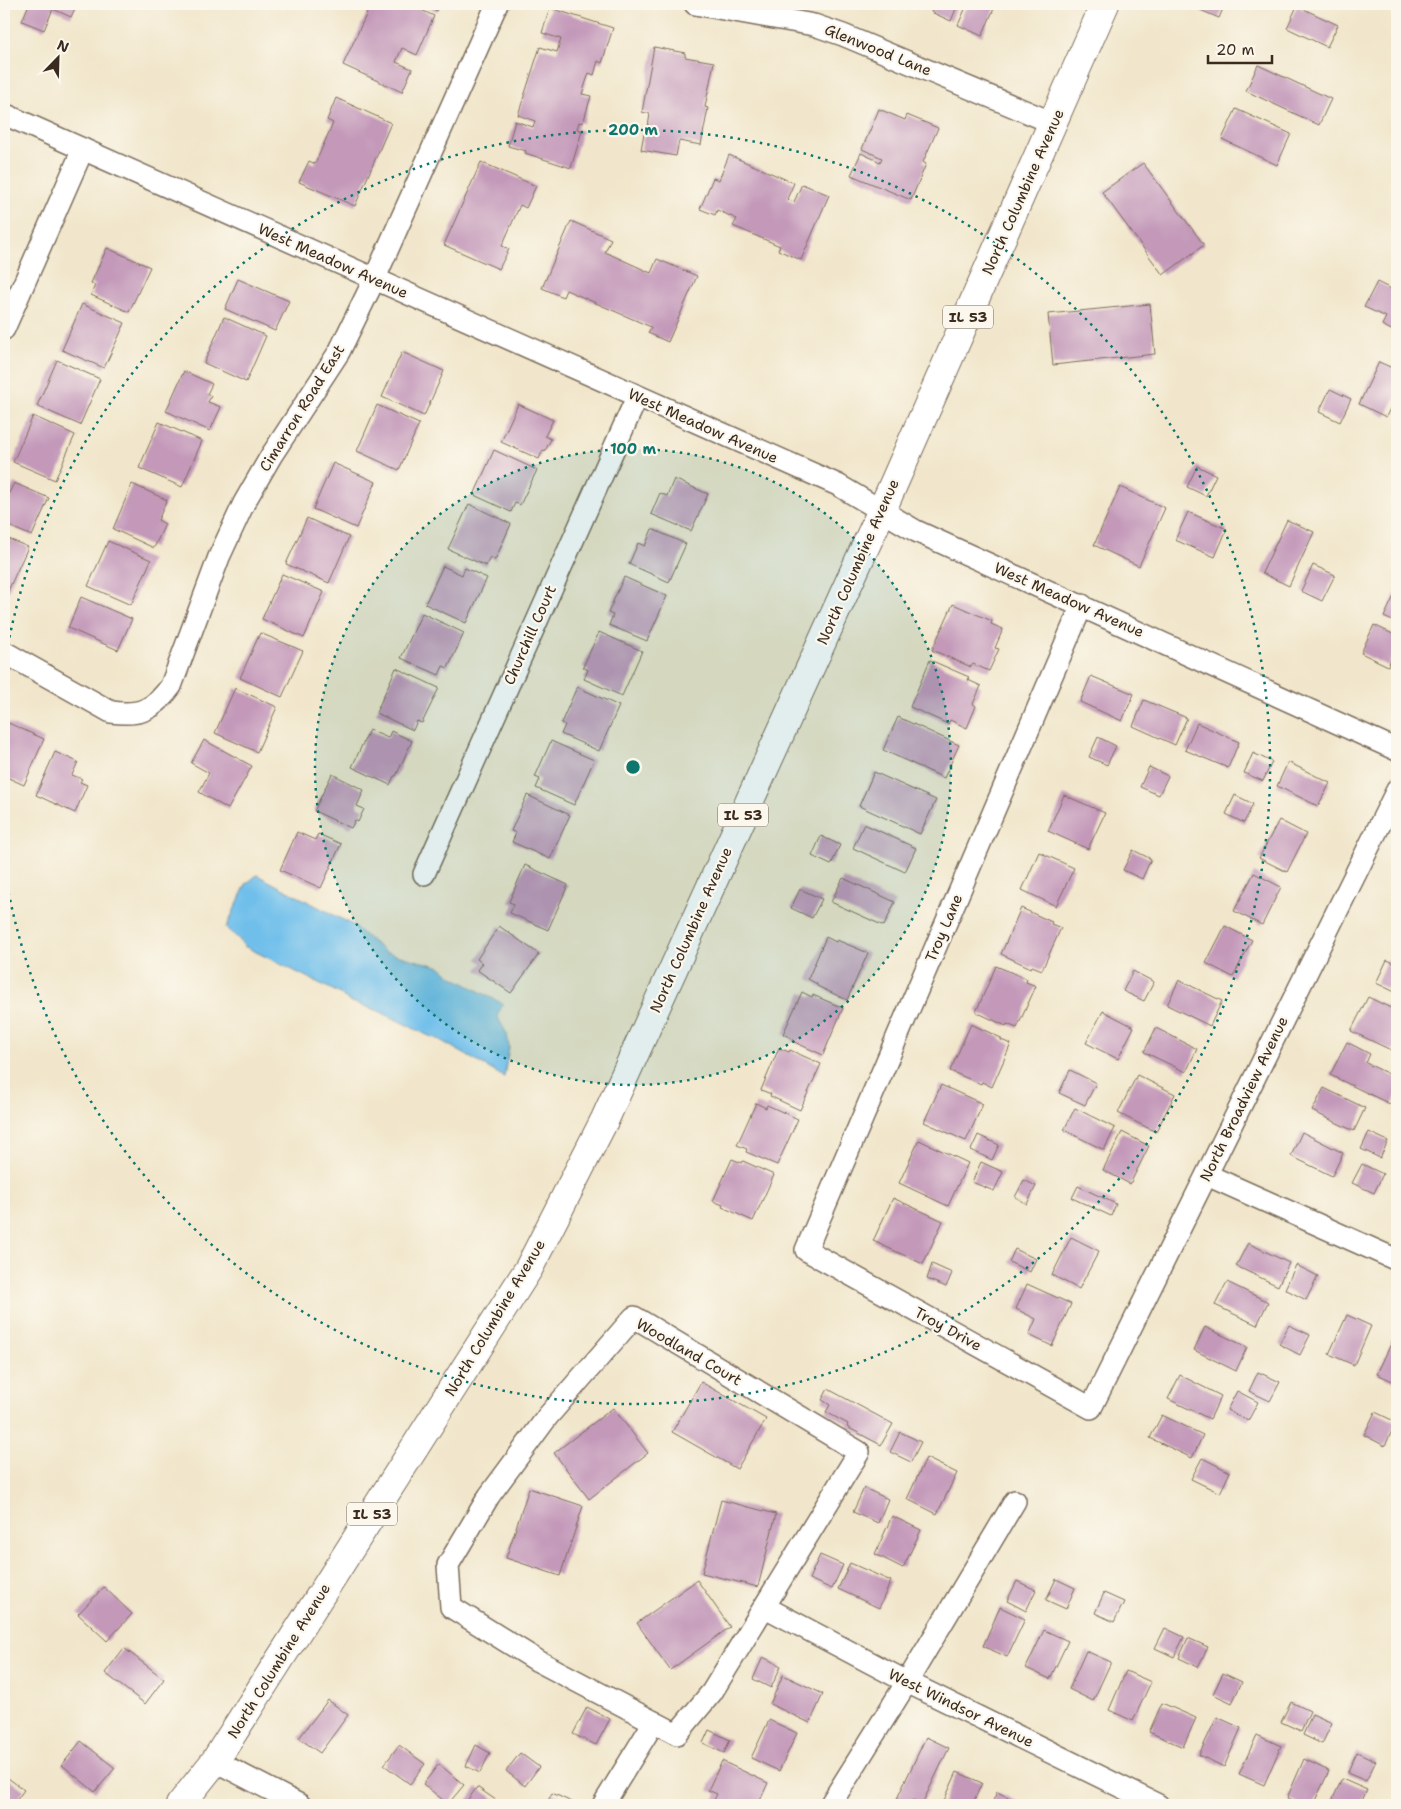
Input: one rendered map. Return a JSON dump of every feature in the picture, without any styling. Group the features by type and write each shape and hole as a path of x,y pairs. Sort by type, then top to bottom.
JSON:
{"main road":[{"name":"North Columbine Avenue","path":"180,1805 215,1761 529,1268 605,1120 882,510 1105,4"}],"street":[{"name":"Cimarron Road East","path":"4,652 111,712 126,714 142,712 154,706 163,698 171,686 220,557 244,503 271,456 338,352 374,280 497,4"},
{"name":"Glenwood Lane","path":"695,4 814,25 860,41 1053,123"},
{"name":"West Meadow Avenue","path":"4,114 838,485 916,531 1397,750"},
{"path":"4,329 83,150"},
{"name":"Churchill Court","path":"424,874 637,397"},
{"name":"Troy Lane","path":"806,1250 1082,605"},
{"name":"North Broadview Avenue","path":"1091,1408 1397,790"},
{"path":"1207,1175 1397,1260"},
{"name":"Troy Drive","path":"806,1250 1091,1408"},
{"name":"Woodland Court","path":"634,1317 860,1452 712,1692 677,1734 654,1722 538,1661 451,1607 448,1565 489,1496 548,1416 634,1317"},
{"path":"830,1805 907,1682 1015,1501"},
{"name":"West Windsor Avenue","path":"765,1607 907,1682 1158,1805"},
{"path":"603,1805 654,1722"},
{"path":"215,1761 300,1805"}],"water":[{"path":"257,875 351,924 385,952 441,967 451,976 503,1004 497,1016 507,1034 509,1047 504,1077 440,1040 379,1011 351,1002 337,992 244,946 226,928 246,884"}],"building":[{"path":"29,4 77,4 71,17 53,9 44,30 22,21"},
{"path":"371,4 412,4 434,16 417,55 402,48 396,62 412,69 402,92 343,65"},
{"path":"420,4 441,4 437,11"},
{"path":"935,4 958,4 951,21 931,12"},
{"path":"958,4 996,4 982,36 958,25 966,7"},
{"path":"1186,4 1225,4 1219,18"},
{"path":"1297,6 1338,25 1327,47 1287,28"},
{"path":"550,8 613,28 602,63 598,61 594,75 589,73 582,94 591,96 583,123 579,122 577,129 582,131 571,168 508,146 515,121 533,127 535,121 518,115 540,47 557,52 561,39 542,33"},
{"path":"654,47 685,53 685,57 714,62 705,107 708,108 701,145 679,141 676,156 641,150 644,133 647,133 650,114 642,112"},
{"path":"1258,65 1331,99 1319,125 1246,91"},
{"path":"336,98 391,123 355,206 299,182 309,161 315,164 333,123 327,120"},
{"path":"879,109 905,120 907,115 938,128 923,162 926,164 911,200 851,175 861,153 880,162 882,158 862,149"},
{"path":"1236,109 1291,134 1277,165 1222,139"},
{"path":"729,155 794,183 787,199 794,202 802,184 829,195 801,260 778,250 780,246 733,226 737,219 717,210 715,215 700,209 713,178 719,180"},
{"path":"481,162 536,186 526,208 520,205 502,246 509,249 499,269 444,245"},
{"path":"1143,163 1204,245 1163,275 1102,192"},
{"path":"571,221 611,239 605,252 651,273 657,259 697,276 668,342 648,333 651,327 566,290 563,297 542,288"},
{"path":"107,248 150,267 129,312 91,295 95,285 91,283"},
{"path":"238,279 289,301 275,331 225,309"},
{"path":"1377,282 1397,292 1397,333 1382,325 1386,317 1364,307"},
{"path":"82,304 125,323 104,368 62,350"},
{"path":"1150,304 1155,354 1053,365 1048,314"},
{"path":"224,317 266,336 246,382 204,363"},
{"path":"402,352 444,371 424,416 382,397"},
{"path":"57,360 100,379 80,425 37,406"},
{"path":"1379,362 1397,370 1397,394 1386,417 1359,404"},
{"path":"184,371 212,384 207,394 211,396 208,402 221,407 210,431 166,411"},
{"path":"1330,389 1351,399 1340,422 1319,412"},
{"path":"518,404 553,420 545,436 551,439 539,459 501,442"},
{"path":"377,405 419,424 399,470 357,451"},
{"path":"33,416 75,435 55,480 13,462"},
{"path":"159,422 202,441 182,487 139,468"},
{"path":"494,450 537,470 520,505 515,503 511,512 474,495"},
{"path":"333,463 376,482 356,528 313,509"},
{"path":"1197,466 1216,475 1206,496 1187,487"},
{"path":"674,479 708,494 691,531 651,514 660,493 667,496"},
{"path":"14,483 49,498 32,536 4,524 4,495 5,491 9,493"},
{"path":"132,484 167,500 158,520 165,524 154,548 113,529"},
{"path":"1120,487 1165,508 1139,566 1094,545"},
{"path":"469,504 511,524 495,560 490,557 486,566 448,549"},
{"path":"1188,512 1227,529 1215,557 1175,540"},
{"path":"307,518 349,537 329,583 286,564"},
{"path":"1287,520 1314,532 1289,586 1262,573"},
{"path":"652,529 686,544 669,582 629,564 638,543 645,546"},
{"path":"4,537 28,547 7,593 4,591"},
{"path":"108,541 151,560 131,605 88,586"},
{"path":"1313,565 1335,575 1322,601 1301,591"},
{"path":"443,566 462,575 465,568 487,578 466,623 425,604"},
{"path":"282,574 324,592 304,638 262,619"},
{"path":"624,577 667,596 647,641 609,625 613,615 608,613"},
{"path":"1395,594 1397,595 1397,623 1384,617"},
{"path":"81,597 132,619 118,650 68,628"},
{"path":"953,604 992,621 991,624 1003,629 995,648 999,649 989,671 973,664 971,667 932,650"},
{"path":"422,613 464,633 448,668 443,666 439,675 401,658"},
{"path":"1374,625 1397,636 1397,645 1388,666 1361,653"},
{"path":"599,632 642,651 622,696 584,679 588,670 583,667"},
{"path":"260,633 303,651 282,697 240,678"},
{"path":"930,660 969,677 968,680 981,686 973,704 976,706 967,728 950,720 948,724 910,707"},
{"path":"396,668 439,688 422,723 417,721 413,730 376,713"},
{"path":"1091,676 1134,694 1122,721 1080,702"},
{"path":"577,687 619,706 599,751 561,734 565,725 561,723"},
{"path":"235,688 277,707 257,752 215,733"},
{"path":"1144,700 1187,718 1175,745 1133,726"},
{"path":"898,717 959,745 944,778 883,750"},
{"path":"4,721 44,739 24,785 4,776"},
{"path":"1197,723 1239,742 1228,768 1185,750"},
{"path":"369,730 388,738 391,731 412,741 390,785 352,767"},
{"path":"1098,737 1116,746 1107,765 1089,757"},
{"path":"204,740 252,766 228,809 199,792 209,773 191,763"},
{"path":"551,741 594,760 574,805 536,788 540,779 535,777"},
{"path":"55,752 78,762 72,775 82,779 80,782 87,785 75,813 36,795"},
{"path":"1253,753 1272,762 1263,781 1244,773"},
{"path":"1288,762 1330,783 1318,806 1277,786"},
{"path":"1149,767 1168,776 1159,795 1140,787"},
{"path":"874,772 936,800 920,834 859,806"},
{"path":"332,774 364,790 357,806 364,809 358,822 355,820 351,828 314,811"},
{"path":"527,795 570,815 550,859 512,842 516,833 511,831"},
{"path":"1064,795 1105,813 1088,849 1048,831"},
{"path":"1235,795 1253,804 1244,823 1226,814"},
{"path":"1279,820 1306,834 1287,872 1259,858"},
{"path":"864,824 916,848 905,872 853,848"},
{"path":"297,832 315,840 318,834 341,844 321,888 280,870"},
{"path":"821,836 840,845 831,865 812,856"},
{"path":"1133,850 1151,859 1142,879 1123,870"},
{"path":"1039,852 1074,868 1056,906 1022,890"},
{"path":"525,865 568,885 548,930 510,913 514,904 509,902"},
{"path":"1254,873 1281,887 1262,925 1234,911"},
{"path":"843,878 895,902 884,926 831,902"},
{"path":"800,889 822,899 812,918 791,908"},
{"path":"1021,908 1061,928 1042,970 1032,966 1031,968 1001,954"},
{"path":"499,926 539,954 511,993 477,970 482,963 477,959"},
{"path":"1225,926 1252,940 1233,977 1206,963"},
{"path":"826,937 868,953 847,1000 817,986 817,984 808,979"},
{"path":"1387,960 1397,964 1397,993 1376,983"},
{"path":"996,966 1027,979 1026,982 1036,986 1017,1028 1007,1024 1006,1026 976,1012"},
{"path":"1133,971 1154,982 1144,1001 1123,991"},
{"path":"1179,980 1222,1001 1210,1026 1167,1005"},
{"path":"802,992 843,1008 823,1055 792,1041 793,1039 783,1034"},
{"path":"1368,997 1397,1011 1397,1043 1393,1051 1351,1031"},
{"path":"1103,1011 1134,1027 1118,1059 1086,1043"},
{"path":"971,1024 1011,1044 992,1087 950,1071"},
{"path":"1156,1028 1197,1049 1186,1072 1144,1052"},
{"path":"1347,1042 1370,1054 1366,1063 1397,1078 1397,1094 1392,1105 1330,1075"},
{"path":"779,1048 789,1052 790,1050 821,1064 800,1110 761,1090"},
{"path":"1070,1070 1096,1083 1085,1105 1059,1093"},
{"path":"1137,1075 1175,1094 1156,1132 1118,1113"},
{"path":"941,1085 983,1104 966,1141 924,1122"},
{"path":"1324,1088 1365,1108 1354,1131 1312,1111"},
{"path":"756,1103 766,1108 767,1105 798,1119 777,1165 746,1152 747,1149 737,1145"},
{"path":"1075,1108 1115,1128 1104,1150 1064,1130"},
{"path":"1122,1132 1149,1146 1130,1184 1103,1170"},
{"path":"1302,1132 1343,1153 1332,1176 1291,1156"},
{"path":"1369,1132 1388,1141 1380,1158 1361,1149"},
{"path":"978,1135 999,1145 992,1160 971,1150"},
{"path":"919,1140 968,1163 948,1206 899,1183"},
{"path":"732,1159 742,1163 743,1161 774,1175 753,1221 713,1201"},
{"path":"981,1162 1003,1172 994,1191 972,1182"},
{"path":"1362,1164 1383,1174 1374,1193 1352,1183"},
{"path":"1024,1180 1036,1186 1027,1204 1015,1197"},
{"path":"1078,1186 1116,1204 1111,1216 1072,1198"},
{"path":"893,1198 943,1221 923,1264 873,1241"},
{"path":"1071,1237 1099,1251 1079,1289 1052,1275"},
{"path":"1248,1243 1289,1263 1278,1286 1236,1266"},
{"path":"1015,1249 1036,1259 1030,1272 1009,1262"},
{"path":"932,1264 952,1273 946,1287 927,1279"},
{"path":"1296,1265 1318,1276 1306,1300 1285,1289"},
{"path":"1227,1282 1268,1302 1257,1325 1215,1305"},
{"path":"1027,1284 1071,1304 1052,1346 1029,1335 1036,1319 1016,1309"},
{"path":"1347,1315 1371,1326 1354,1365 1329,1354"},
{"path":"1289,1325 1310,1335 1300,1355 1279,1344"},
{"path":"1205,1327 1247,1347 1236,1371 1194,1350"},
{"path":"1395,1335 1397,1336 1397,1383 1377,1374"},
{"path":"1258,1372 1280,1382 1270,1401 1249,1391"},
{"path":"1180,1375 1221,1396 1210,1419 1168,1399"},
{"path":"701,1382 766,1419 737,1469 672,1432"},
{"path":"828,1389 893,1424 881,1445 847,1427 848,1424 826,1412 830,1405 822,1400"},
{"path":"1237,1391 1258,1402 1248,1421 1227,1410"},
{"path":"613,1408 648,1453 589,1499 554,1453"},
{"path":"1375,1412 1396,1422 1385,1446 1364,1435"},
{"path":"1162,1415 1203,1435 1192,1458 1150,1438"},
{"path":"900,1432 921,1442 911,1462 890,1452"},
{"path":"926,1458 957,1473 937,1514 907,1499"},
{"path":"1202,1458 1230,1472 1220,1493 1191,1479"},
{"path":"529,1488 583,1506 560,1576 506,1558"},
{"path":"864,1488 888,1499 878,1523 853,1512"},
{"path":"721,1500 776,1514 758,1587 702,1573"},
{"path":"892,1516 921,1530 903,1568 875,1554"},
{"path":"820,1555 843,1565 832,1589 809,1579"},
{"path":"850,1563 891,1581 879,1608 838,1589"},
{"path":"1056,1579 1075,1588 1066,1609 1046,1600"},
{"path":"697,1580 730,1627 670,1670 637,1623"},
{"path":"1017,1581 1036,1590 1026,1611 1007,1601"},
{"path":"104,1587 132,1614 107,1641 78,1614"},
{"path":"1104,1593 1124,1602 1114,1622 1095,1613"},
{"path":"1000,1607 1025,1619 1007,1657 983,1646"},
{"path":"1165,1628 1184,1637 1174,1657 1155,1648"},
{"path":"1044,1630 1068,1641 1050,1679 1026,1668"},
{"path":"1188,1638 1208,1647 1198,1667 1179,1658"},
{"path":"124,1648 164,1679 145,1704 105,1673"},
{"path":"1086,1651 1111,1662 1093,1701 1069,1689"},
{"path":"763,1657 781,1666 771,1688 753,1679"},
{"path":"1126,1671 1151,1682 1133,1721 1109,1710"},
{"path":"1223,1673 1242,1682 1232,1703 1213,1694"},
{"path":"783,1675 823,1694 810,1723 770,1704"},
{"path":"328,1700 348,1715 320,1753 299,1738"},
{"path":"1291,1702 1310,1711 1301,1731 1281,1722"},
{"path":"1162,1703 1196,1718 1183,1747 1149,1732"},
{"path":"587,1707 610,1719 596,1745 573,1734"},
{"path":"1312,1714 1332,1723 1322,1744 1303,1735"},
{"path":"1217,1717 1241,1728 1224,1767 1199,1755"},
{"path":"769,1720 797,1733 779,1771 751,1758"},
{"path":"709,1730 730,1740 724,1753 703,1743"},
{"path":"1257,1735 1281,1746 1264,1785 1239,1774"},
{"path":"926,1737 949,1748 922,1804 913,1800 910,1805 894,1805"},
{"path":"81,1741 115,1768 95,1792 62,1765"},
{"path":"399,1745 425,1764 410,1784 384,1765"},
{"path":"476,1745 490,1753 480,1773 466,1766"},
{"path":"1357,1752 1376,1761 1366,1781 1347,1773"},
{"path":"520,1753 539,1767 525,1786 506,1771"},
{"path":"1304,1759 1329,1771 1313,1805 1302,1805 1287,1798"},
{"path":"722,1761 768,1783 758,1805 712,1804 717,1794 708,1790"},
{"path":"439,1764 464,1785 448,1804 423,1784"},
{"path":"957,1772 982,1783 972,1805 942,1805"},
{"path":"4,1775 24,1790 13,1805 4,1805"},
{"path":"1342,1779 1367,1790 1360,1805 1330,1805"},
{"path":"477,1787 503,1805 464,1805"},
{"path":"997,1792 1021,1803 1020,1805 991,1805"},
{"path":"552,1793 574,1803 573,1805 546,1805"}]}
